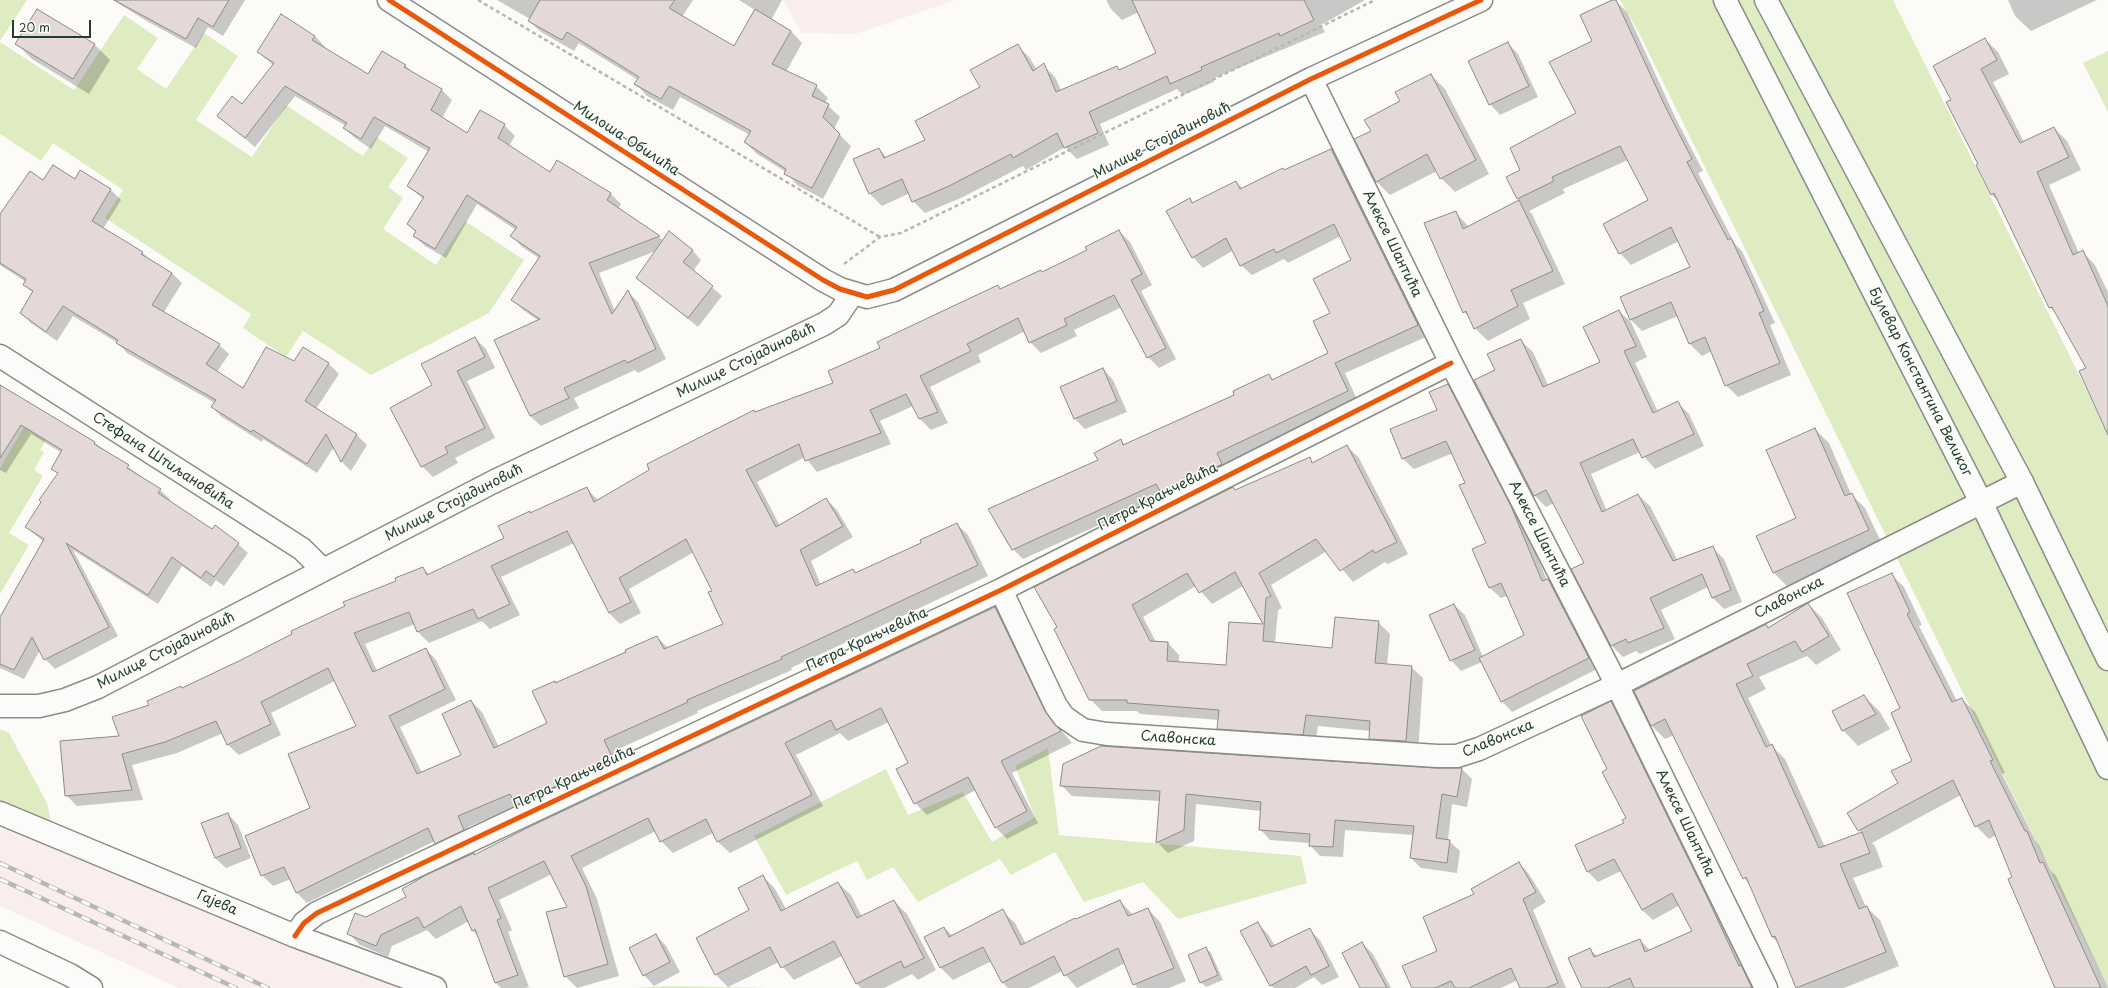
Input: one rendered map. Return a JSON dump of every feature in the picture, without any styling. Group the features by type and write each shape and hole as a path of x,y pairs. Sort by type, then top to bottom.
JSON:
{"street":[{"name":"Милоша Обилића","path":"389,0 823,280 853,294"},
{"name":"Милице Стојадиновић","path":"0,706 39,706 65,700 92,689 493,482 824,324 838,315 853,294 867,297 894,290 1311,79 1481,0"},
{"name":"Булевар Константина Великог","path":"1725,0 1981,502 2108,768"},
{"path":"1766,0 2022,482 2108,660"},
{"name":"Алексе Шантића","path":"1311,79 1451,363 1617,684 1766,988"},
{"name":"Стефана Штиљановића","path":"0,356 302,549 323,570"},
{"name":"Петра Крањчевића","path":"295,936 304,923 317,913 1001,590 1451,363"},
{"name":"Славонска","path":"1001,590 1056,706 1074,725 1094,733 1437,756 1457,756 1479,749 1617,684 2022,482"},
{"name":"Гајева","path":"0,813 295,936 435,988"},
{"path":"0,942 70,975 91,988"}],"path":[{"path":"478,0 880,237"},
{"path":"823,280 880,237 901,233 1375,0"}],"shaded area":[{"path":"783,0 956,0 855,34 802,33"},
{"path":"0,818 409,988 179,988 0,906"}],"green space":[{"path":"0,0 27,0 0,41"},
{"path":"1620,0 1893,0 2108,433 2108,988 1638,31"},
{"path":"124,15 158,38 137,69 166,89 204,33 238,56 196,120 252,157 286,105 363,156 376,137 408,158 388,187 403,198 383,229 436,265 465,221 524,260 489,313 371,375 303,331 286,357 243,328 251,314 105,218 123,190 53,143 41,161 0,134 0,42 74,90"},
{"path":"2108,51 2108,112 2083,63"},
{"path":"31,415 53,428 40,450 44,452 34,470 43,476 9,533 29,545 0,594 0,468"},
{"path":"0,729 9,733 47,803 55,841 0,817"},
{"path":"1048,748 1059,835 1301,856 1307,883 1178,919 1143,882 1084,902 1055,852 1011,875 1000,859 918,902 893,867 867,880 857,861 786,895 754,836 886,769 908,815 963,792 992,842 1035,817 1015,766"},
{"path":"672,986 767,988 632,988"}],"building":[{"path":"114,0 229,0 213,27 198,18 186,39"},
{"path":"540,0 675,0 669,8 734,46 755,9 791,31 772,64 817,85 812,96 829,104 823,117 840,134 812,188 784,174 786,169 744,142 751,131 669,86 661,99 634,84 639,77 567,32 562,40 528,21"},
{"path":"1132,0 1304,0 1314,20 1280,36 1279,33 1201,67 1202,70 1170,84 1167,76 1089,112 1098,133 1064,148 1057,133 1013,158 1011,154 949,186 912,202 902,179 869,194 853,159 879,148 884,158 925,140 915,121 980,87 970,70 1018,44 1033,71 1044,63 1056,92 1117,66 1119,70 1156,53"},
{"path":"1612,0 1616,0 1664,104 1692,159 1687,162 1728,240 1731,238 1750,279 1764,311 1759,313 1780,363 1725,386 1705,337 1689,344 1671,302 1630,320 1620,297 1690,267 1671,227 1619,254 1603,224 1648,200 1620,146 1552,177 1554,181 1517,199 1506,177 1520,170 1510,148 1576,113 1549,62 1592,41 1580,15"},
{"path":"37,9 95,44 73,79 15,44"},
{"path":"281,14 315,36 312,40 368,74 382,51 406,65 404,67 442,89 431,110 467,133 480,110 505,124 498,138 550,172 557,160 611,193 607,200 660,236 589,263 612,314 628,290 656,349 627,363 625,360 564,388 569,398 530,416 494,340 540,319 511,300 540,256 510,236 517,227 467,195 435,249 413,236 416,231 407,224 424,197 407,186 430,148 374,117 361,139 343,128 347,123 285,86 245,138 217,116 232,96 242,104 274,63 257,52"},
{"path":"1985,38 1997,60 1981,69 2020,143 2054,127 2069,157 2037,172 2073,255 2083,250 2108,306 2108,435 2079,371 2086,368 2052,307 2049,308 1994,193 1991,195 1976,165 1978,164 1946,102 1951,100 1933,66"},
{"path":"1508,42 1529,86 1489,105 1468,61"},
{"path":"1431,74 1476,160 1440,179 1427,154 1376,182 1354,139 1371,131 1364,120 1400,101 1395,92"},
{"path":"1331,149 1418,325 1335,363 1348,391 1217,453 1222,464 1162,495 1156,484 1012,550 988,509 1098,460 1094,453 1121,439 1123,445 1234,395 1233,391 1269,374 1272,380 1328,353 1313,321 1330,313 1313,279 1351,260 1334,224 1276,253 1274,249 1240,266 1226,238 1192,258 1166,211 1190,198 1192,203 1236,181 1240,189 1283,168 1284,170"},
{"path":"53,165 75,179 80,170 111,189 92,221 143,252 141,254 172,273 152,305 220,344 206,364 243,388 266,347 294,361 303,347 329,363 305,401 357,434 341,462 326,434 307,464 253,430 251,432 211,407 216,400 116,343 118,340 63,306 46,332 20,313 33,291 23,285 26,279 0,263 0,214 30,171 43,180"},
{"path":"1519,200 1553,271 1511,290 1518,306 1474,329 1466,311 1463,313 1424,223 1456,211 1463,229"},
{"path":"1119,230 1142,274 1131,280 1166,348 1147,358 1114,295 1064,319 1067,325 1029,343 1018,318 967,344 971,351 920,376 938,412 919,419 906,394 870,410 881,433 805,461 799,444 746,470 776,527 826,498 843,526 800,550 816,586 853,569 855,573 921,543 920,540 957,523 978,565 781,657 782,659 687,700 688,702 604,740 613,759 516,805 510,794 458,816 464,830 435,844 428,828 296,893 284,867 261,876 245,836 310,808 288,754 356,726 328,668 261,702 271,724 227,745 216,721 165,742 122,754 132,790 65,796 60,741 119,736 112,717 149,705 147,701 181,686 182,688 241,660 292,634 291,631 345,606 343,602 396,581 395,578 423,567 427,575 504,538 498,526 530,511 530,513 587,487 594,502 649,470 647,464 754,410 755,412 833,383 828,371 880,348 877,342 998,285 1000,289 1041,270 1042,272 1087,250 1085,247","holes":["567,531 609,613 631,602 619,578 686,539 712,591 708,592 723,624 664,649 657,636 625,650 626,652 555,683 555,681 532,691 547,723 494,748 471,700 442,714 461,755 417,774 389,716 445,689 426,648 373,672 354,633 409,612 417,632 473,609 478,619 510,604 491,566"]},
{"path":"669,231 693,250 683,262 713,286 688,318 636,278"},
{"path":"1619,310 1636,346 1624,351 1653,413 1678,401 1694,434 1642,458 1633,439 1580,463 1602,512 1638,494 1673,561 1713,546 1731,590 1712,598 1702,574 1650,598 1664,628 1628,643 1626,639 1611,646 1571,569 1584,563 1546,490 1534,496 1474,380 1495,370 1487,354 1521,339 1543,387 1600,362 1583,327"},
{"path":"475,337 485,357 457,371 485,428 445,447 448,453 421,467 390,408 432,385 421,364"},
{"path":"1103,368 1117,401 1074,419 1060,387"},
{"path":"1448,384 1511,506 1542,581 1548,579 1589,658 1501,702 1479,658 1524,635 1501,583 1489,588 1472,549 1486,543 1459,485 1465,483 1446,441 1402,459 1390,429 1437,410 1429,392"},
{"path":"0,385 95,442 94,444 129,465 127,468 161,489 158,493 212,529 215,525 239,543 214,577 206,571 201,578 172,557 148,595 66,543 109,627 44,660 32,637 14,670 0,664 0,617 44,539 25,527 41,502 39,500 58,473 51,469 62,450 21,425 0,458"},
{"path":"1815,428 1845,496 1852,493 1869,530 1773,573 1756,536 1796,518 1766,450"},
{"path":"1347,445 1397,542 1375,553 1373,550 1340,571 1316,539 1259,573 1271,596 1266,598 1263,641 1332,648 1335,617 1379,621 1375,663 1412,666 1406,741 1369,739 1370,721 1306,715 1303,735 1217,729 1219,710 1127,703 1127,700 1089,700 1054,629 1057,627 1034,587 1233,487 1235,490 1310,457 1312,463","holes":["1235,572 1263,624 1229,622 1226,665 1167,661 1168,642 1150,641 1132,605 1187,573 1199,593"]},
{"path":"1892,573 1910,612 1907,614 1952,702 1962,698 1993,760 1990,761 2025,831 2027,831 2040,863 2043,862 2101,988 2055,988 2008,879 2012,877 1989,820 1975,827 1953,780 1858,831 1847,813 1898,783 1891,771 1912,761 1891,713 1900,708 1847,593"},
{"path":"1808,603 1829,636 1802,652 1795,641 1747,664 1753,676 1736,684 1766,747 1772,744 1819,848 1862,832 1870,853 1840,864 1859,909 1867,906 1886,952 1796,988 1775,936 1772,937 1746,877 1743,879 1665,719 1651,726 1634,691 1766,624 1768,628"},
{"path":"1454,604 1475,650 1450,661 1429,615"},
{"path":"995,607 1045,711 1061,731 1001,761 1027,811 995,828 968,777 914,804 896,769 908,763 881,708 836,730 831,720 785,743 812,795 717,842 706,819 660,842 648,818 571,856 586,886 608,964 564,977 546,912 567,907 544,861 488,888 501,918 497,920 518,975 495,983 475,929 472,931 461,906 424,928 418,917 381,935 376,946 347,934 355,913 366,917 406,897 402,889 426,875 474,853 474,855 527,828"},
{"path":"1864,695 1876,714 1842,731 1832,711"},
{"path":"1611,701 1708,899 1739,966 1741,965 1752,988 1634,988 1630,978 1607,988 1582,988 1568,958 1590,948 1594,957 1640,939 1645,952 1692,931 1672,893 1642,910 1614,859 1587,872 1575,845 1624,823 1622,820 1626,818 1602,772 1607,769 1581,716"},
{"path":"1101,746 1436,768 1462,768 1457,797 1442,794 1436,838 1450,840 1447,863 1410,858 1414,826 1335,820 1333,847 1309,846 1310,834 1259,830 1261,802 1186,794 1184,830 1156,843 1160,791 1060,786 1063,764"},
{"path":"228,813 241,848 215,858 201,823"},
{"path":"1519,862 1536,892 1523,899 1558,983 1546,988 1520,988 1511,968 1469,988 1455,988 1451,981 1435,988 1412,988 1402,966 1437,951 1423,917 1474,894 1471,889"},
{"path":"763,875 781,911 838,882 857,918 894,900 924,958 904,968 901,961 856,984 834,941 781,968 770,947 715,975 696,938 749,910 738,888"},
{"path":"1120,900 1128,916 1148,908 1174,968 1133,985 1118,948 1064,976 1054,956 1002,983 983,947 940,968 924,937 944,927 949,937 1003,909 1021,945 1075,918 1076,919"},
{"path":"1258,922 1271,947 1310,928 1329,966 1311,975 1306,966 1270,986 1240,931"},
{"path":"656,934 670,962 643,976 629,948"},
{"path":"1362,942 1387,988 1360,988 1342,953"},
{"path":"1206,947 1218,975 1200,983 1188,955"}],"railway":[{"path":"0,863 268,988"},
{"path":"0,879 236,988"}],"cycle path":[{"path":"389,0 823,280 840,289 867,297 894,290 1311,79 1481,0"},
{"path":"295,936 304,923 317,913 1001,590 1451,363"}]}
